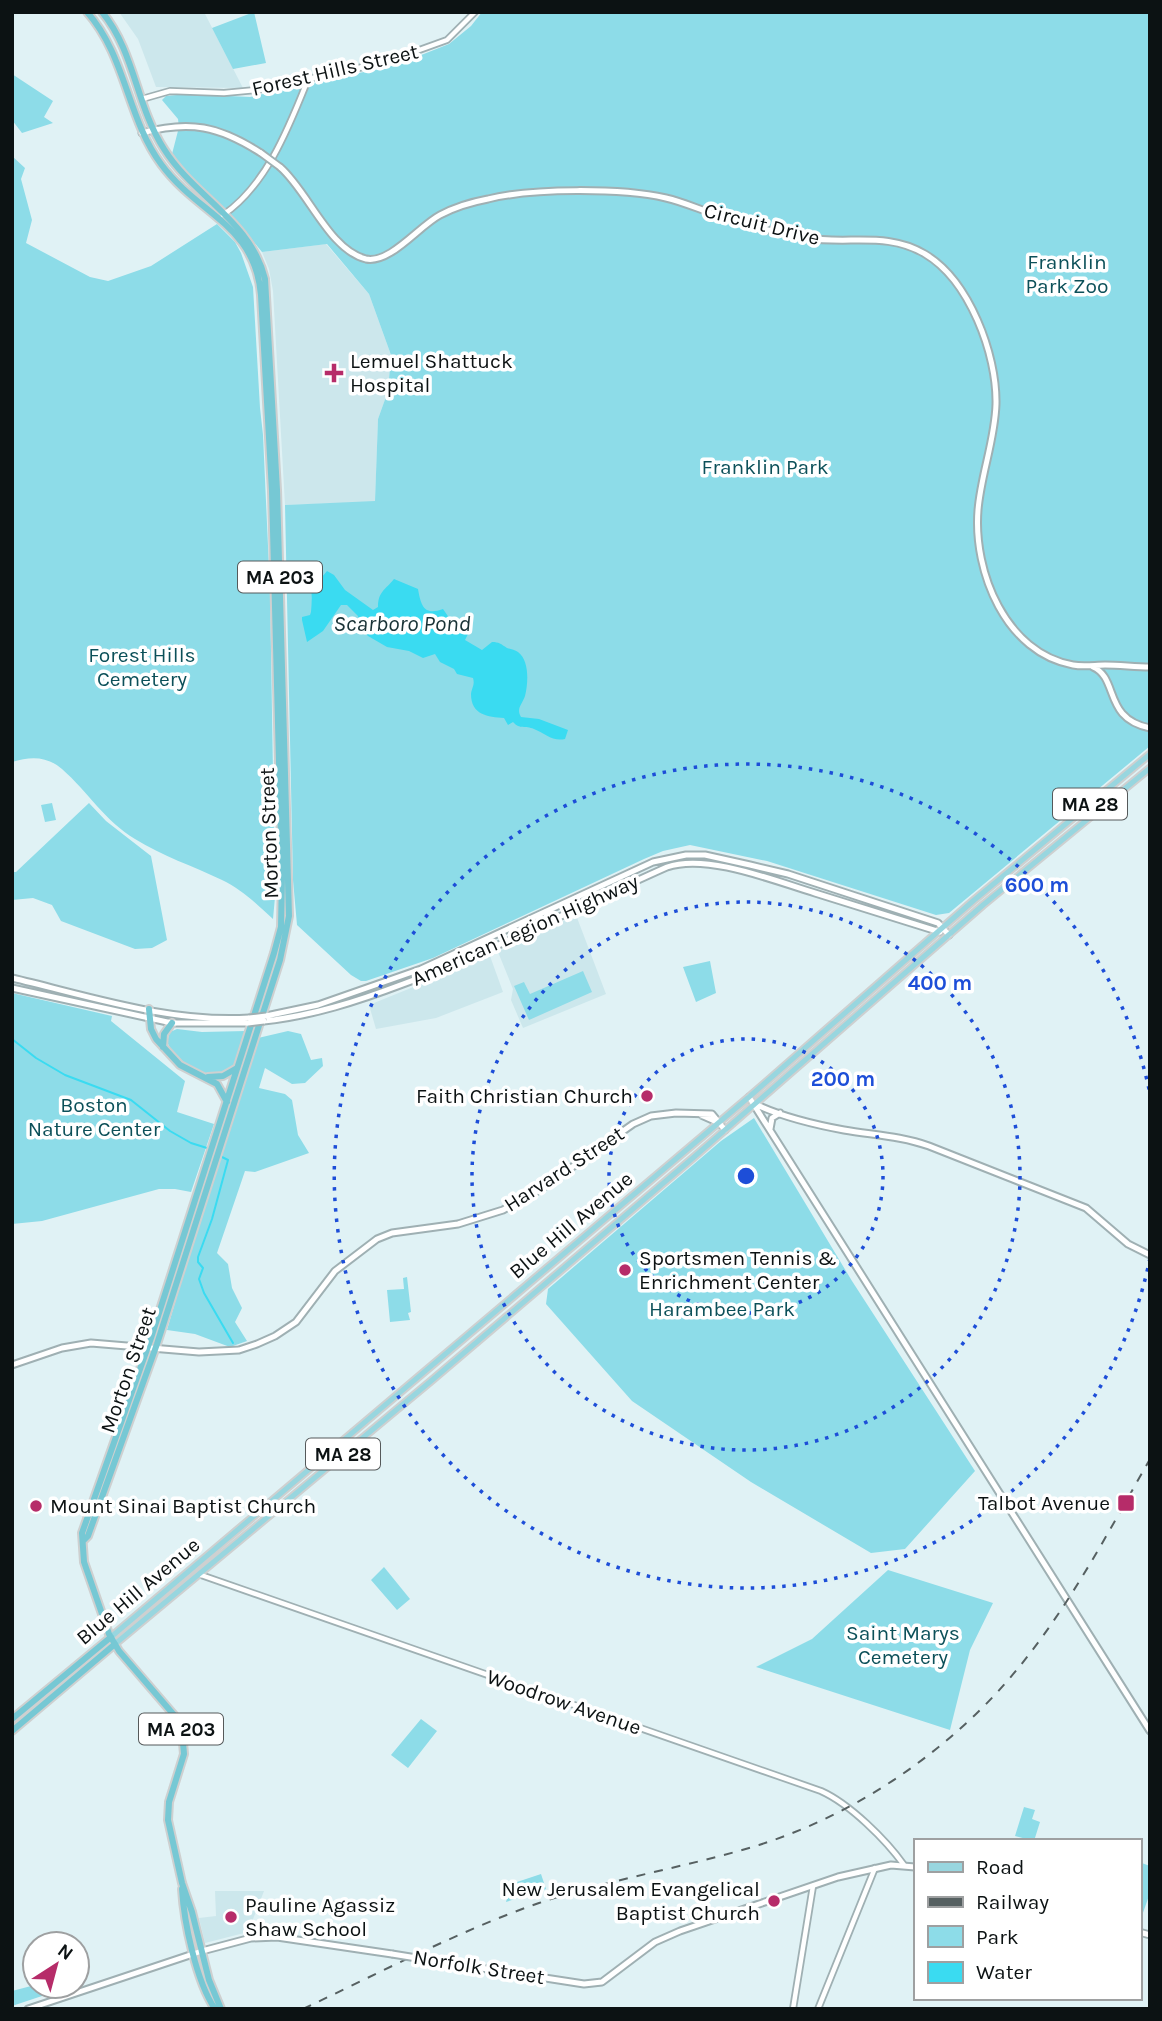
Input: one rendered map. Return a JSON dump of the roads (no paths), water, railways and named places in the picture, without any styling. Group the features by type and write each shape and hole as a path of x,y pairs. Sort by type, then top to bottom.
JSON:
{"highway":[{"name":"MA 203","path":"87,12 112,49 142,133"},
{"name":"MA 203","path":"102,12 123,47 153,130"},
{"name":"Morton Street","path":"151,1349 278,939 282,878 272,491 261,291 257,270 247,249 222,216 180,172 153,130"},
{"name":"Morton Street","path":"142,133 175,182 243,232 263,269 267,293 278,508 289,920 281,960 88,1536 83,1541 84,1562 111,1637 174,1714 182,1731 184,1754 167,1813 182,1883 189,1900 203,1986 215,2009"},
{"path":"149,1009 152,1032 163,1047 182,1066 220,1086 227,1102"},
{"path":"163,1047 164,1034 172,1023"},
{"path":"205,1076 223,1076 239,1067"},
{"name":"Blue Hill Avenue","path":"12,1719 111,1637"},
{"name":"Blue Hill Avenue","path":"12,1731 115,1644"},
{"name":"Morton Street","path":"198,1952 221,2009"}],"main road":[{"name":"Circuit Drive","path":"142,133 176,125 200,127 229,136 261,153 298,184 339,242 352,253 375,260 389,254 422,226 455,208 502,196 569,191 650,195 753,226 799,236 833,241 884,239 897,241 927,254 953,279 971,307 994,375 996,407 978,513 979,551 993,594 1012,627 1030,645 1059,661 1074,665 1150,667"},
{"path":"1090,666 1101,671 1121,713 1136,724 1150,729"},
{"path":"1108,685 1110,671 1122,667"},
{"name":"Blue Hill Avenue","path":"111,1637 1150,754"},
{"name":"Blue Hill Avenue","path":"115,1644 431,1381 949,935 1150,768"},
{"path":"686,855 687,863"},
{"name":"American Legion Highway","path":"265,1019 318,1005 421,969 653,862 686,855 716,858 795,877 938,923 940,930"},
{"name":"American Legion Highway","path":"12,988 172,1023 290,1018 337,1006 446,968 492,950 667,867 687,863 751,873 949,935"},
{"path":"789,885 795,877"},
{"name":"American Legion Highway","path":"12,978 149,1009 202,1018 248,1020"},
{"path":"749,1097 1150,1731"},
{"path":"755,1104 841,1129 904,1138 929,1146 1086,1209 1128,1244 1150,1255"},
{"name":"Harvard Street","path":"12,1365 78,1344 91,1343 151,1349 222,1352 239,1350 266,1340 296,1322 335,1271 377,1239 392,1233 458,1224 503,1210 541,1189 642,1119 667,1113 712,1114 725,1130"},
{"path":"769,1132 772,1118 780,1113"},
{"path":"526,1285 533,1294"},
{"path":"506,1303 513,1311"},
{"path":"424,1372 431,1381"},
{"path":"287,1488 294,1495"},
{"path":"251,1518 256,1528"},
{"path":"187,1572 201,1575"},
{"name":"Norfolk Street","path":"28,2009 198,1952 265,1936 584,1984 602,1982 663,1938 813,1885 875,1868 904,1865 914,1867"}],"street":[{"name":"Forest Hills Street","path":"142,99 170,92 249,92 380,64 435,46 456,33 475,12"},
{"path":"222,216 253,184 280,146 307,81"},
{"name":"Woodrow Avenue","path":"201,1575 821,1791 836,1799 853,1814 895,1852 904,1865"},
{"path":"818,2009 875,1868"},
{"path":"793,2009 813,1885"}],"water":[{"name":"Scarboro Pond","path":"327,571 334,575 345,590 373,610 378,607 381,594 394,579 418,589 424,608 432,611 443,609 452,622 468,634 465,640 482,650 494,642 518,652 525,661 527,673 525,696 519,709 521,717 539,719 568,730 565,739 553,738 513,722 508,725 504,718 477,711 471,694 473,678 457,674 454,669 440,662 435,654 423,658 409,651 387,647 368,636 360,627 358,616 347,605 341,605 323,631 307,642 302,617 310,615 312,596 309,582 302,575 312,572 322,577"}],"waterway":[{"path":"12,1039 36,1058 65,1075 131,1100 170,1131 191,1143 207,1148"},
{"path":"220,1156 228,1160 212,1219 198,1257 203,1268 199,1279 204,1293 233,1343"}],"railway":[{"path":"303,2009 450,1939 539,1903 732,1853 789,1834 847,1808 901,1775 975,1715 1027,1657 1072,1594 1150,1459"}],"place":[{"name":"Lemuel Shattuck Hospital","path":"334,373"},
{"name":"Faith Christian Church","path":"647,1096"},
{"name":"Sportsmen Tennis & Enrichment Center","path":"625,1270"},
{"name":"Talbot Avenue","path":"1126,1503"},
{"name":"Mount Sinai Baptist Church","path":"36,1506"},
{"name":"New Jerusalem Evangelical Baptist Church","path":"774,1901"},
{"name":"Pauline Agassiz Shaw School","path":"231,1917"}],"park label":[{"name":"Franklin Park Zoo","path":"1067,274"},
{"name":"Franklin Park","path":"765,467"},
{"name":"Forest Hills Cemetery","path":"142,667"},
{"name":"Boston Nature Center","path":"94,1117"},
{"name":"Harambee Park","path":"722,1309"},
{"name":"Saint Marys Cemetery","path":"903,1645"}]}
